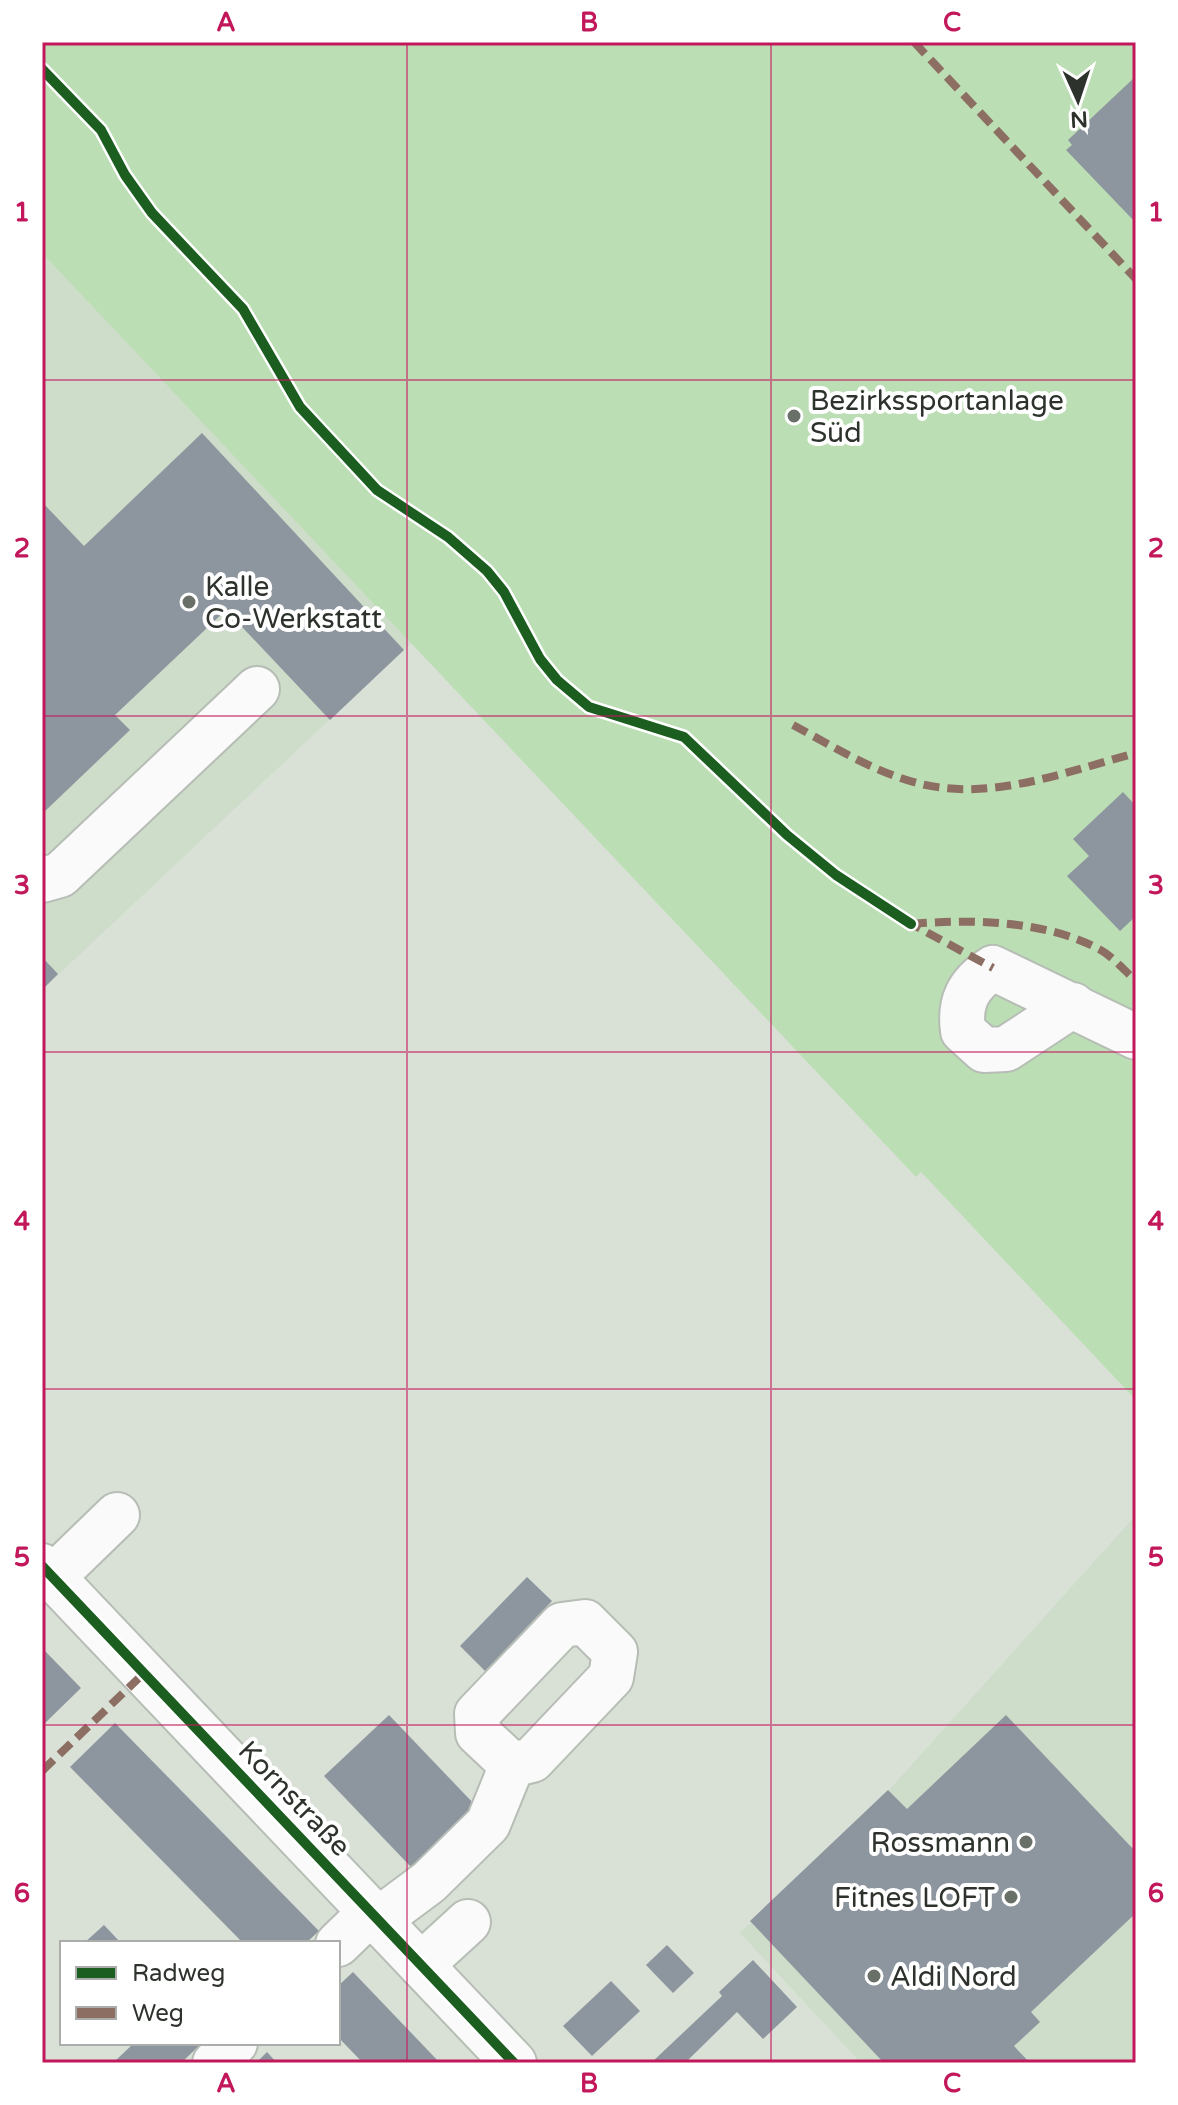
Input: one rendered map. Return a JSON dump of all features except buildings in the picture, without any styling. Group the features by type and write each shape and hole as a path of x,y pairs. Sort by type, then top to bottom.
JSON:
{"street":[{"path":"42,880 60,875 257,689"},
{"path":"1073,1005 1135,1036"},
{"path":"47,1571 117,1515"},
{"name":"Kornstraße","path":"47,1571 514,2063"},
{"path":"340,1942 374,1916 429,1882 488,1824 512,1765"},
{"path":"421,1965 468,1922"},
{"path":"215,2063 233,2045"}],"shaded area":[{"path":"42,253 412,642 42,990"},
{"path":"1136,1515 1136,2063 861,2063 740,1933 889,1790"}],"green space":[{"name":"Bezirkssportanlage Süd","path":"42,42 1136,42 1136,1400 921,1172 916,1177 42,253"}],"marked path":[{"path":"914,42 1136,279"},
{"path":"793,725 848,755 905,780 945,788 993,788 1017,784 1136,753"},
{"path":"906,921 993,968"},
{"path":"911,924 982,922 1055,932 1099,949 1136,981"},
{"path":"42,1771 144,1673"}],"cycle path":[{"path":"42,69 101,130 125,175 152,213 243,309 300,407 377,490 448,537 487,571 504,592 540,659 557,680 589,707 684,737 787,835 836,875 911,924"},
{"path":"42,1566 514,2063"}],"place":[{"name":"Bezirkssportanlage Süd","path":"794,416"},
{"name":"Kalle Co-Werkstatt","path":"189,602"},
{"name":"Rossmann","path":"1026,1842"},
{"name":"Fitnes LOFT","path":"1011,1897"},
{"name":"Aldi Nord","path":"874,1976"}]}
